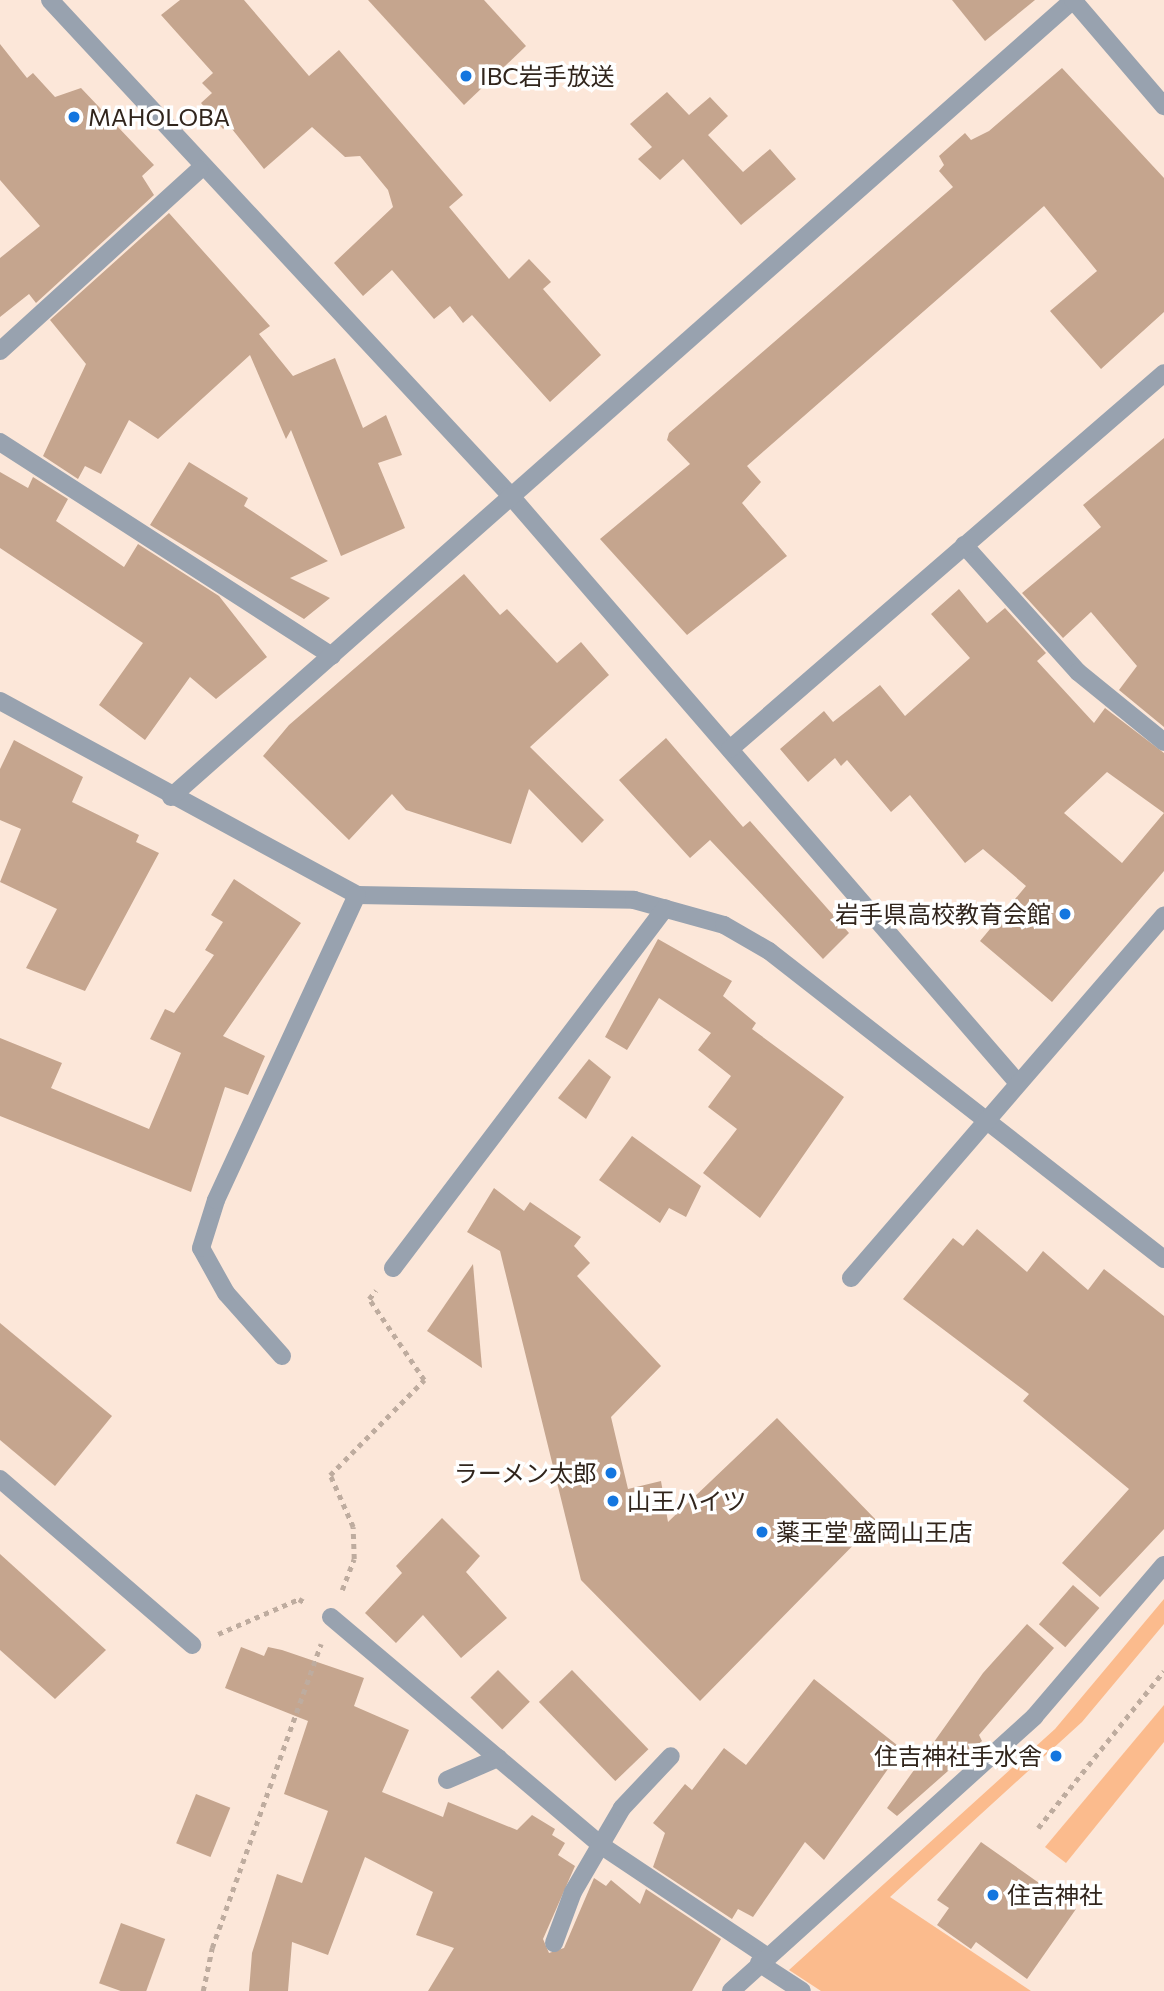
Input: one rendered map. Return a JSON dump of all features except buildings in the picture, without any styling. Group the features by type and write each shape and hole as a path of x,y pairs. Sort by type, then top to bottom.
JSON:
{"street":[{"path":"50,0 200,169 509,494 1018,1083"},
{"path":"171,797 332,656 509,494 1073,0 1164,106"},
{"path":"0,351 200,169"},
{"path":"730,749 1164,373"},
{"path":"0,442 332,656"},
{"path":"964,545 1078,672 1164,742"},
{"path":"0,701 171,797 357,895 634,900 724,925 769,951 1164,1259"},
{"path":"282,1356 226,1293 201,1248 216,1200 357,895"},
{"path":"393,1268 665,908"},
{"path":"851,1278 990,1122 1018,1083 1164,916"},
{"path":"0,1479 192,1645"},
{"path":"731,1991 762,1959 1034,1717 1164,1565"},
{"path":"331,1617 602,1846 762,1959 802,1991"},
{"path":"554,1943 573,1892 622,1808 671,1756"},
{"path":"447,1780 498,1758"}],"path":[{"path":"203,1991 212,1948 354,1559 353,1527 330,1475 424,1380 369,1299 393,1268"},
{"path":"192,1645 299,1599 331,1617"},
{"path":"1038,1828 1164,1671"}],"shaded area":[{"path":"1164,1599 1164,1624 1082,1722 890,1897 1031,1991 821,1991 789,1970 1055,1729"},
{"path":"1164,1705 1164,1742 1066,1863 1045,1847"}],"place":[{"name":"IBC岩手放送","path":"466,76"},
{"name":"MAHOLOBA","path":"74,117"},
{"name":"岩手県高校教育会館","path":"1065,914"},
{"name":"ラーメン太郎","path":"611,1473"},
{"name":"山王ハイツ","path":"613,1501"},
{"name":"薬王堂 盛岡山王店","path":"762,1532"},
{"name":"住吉神社手水舎","path":"1056,1756"},
{"name":"住吉神社","path":"993,1895"}]}
